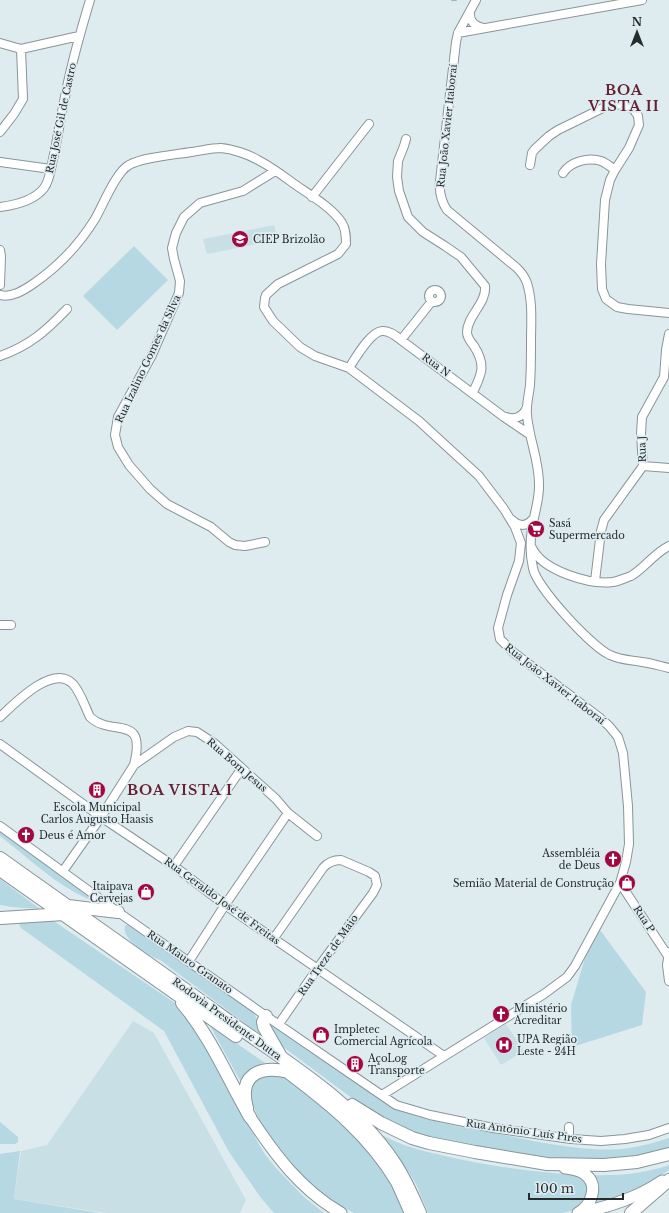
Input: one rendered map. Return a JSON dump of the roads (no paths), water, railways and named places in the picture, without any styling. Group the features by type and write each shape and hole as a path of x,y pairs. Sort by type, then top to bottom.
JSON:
{"highway":[{"name":"Rodovia Presidente Dutra","path":"0,858 65,910 173,992 289,1072 341,1114 362,1135 397,1182 410,1213"},
{"name":"Rodovia Presidente Dutra","path":"0,870 65,910 318,1083 353,1113 381,1144 404,1179 420,1213"},
{"path":"0,918 65,910 118,912"},
{"path":"173,992 209,1041 232,1088 250,1117"},
{"path":"266,1016 262,1022 283,1059"},
{"path":"250,1117 246,1102 245,1090 246,1085 252,1076 267,1069 289,1072"},
{"path":"318,1083 381,1123 412,1138 429,1143 547,1164 604,1165 637,1162 669,1154"},
{"path":"631,1213 669,1180"}],"main road":[{"path":"250,1117 268,1145 293,1175 310,1191 341,1213"},
{"path":"547,1164 582,1172 589,1178 593,1188 591,1200 585,1208 577,1213"},
{"path":"581,1213 625,1201 649,1189 669,1175"}],"street":[{"name":"Rua José Gil de Castro","path":"0,207 18,204 36,195 46,183 51,169 66,91 79,36 90,0"},
{"name":"Rua João Xavier Itaboraí","path":"382,1095 557,986 575,966 620,883 628,854 628,806 622,747 618,737 609,726 513,652 500,640 498,632 499,620 519,560 529,547 539,493 539,478 536,456 529,434 526,409 531,374 531,319 529,295 525,278 511,262 451,214 441,199 440,181 453,55 458,33 476,0"},
{"path":"458,33 642,0"},
{"path":"470,9 470,17 472,22 478,27 485,28"},
{"path":"0,43 21,49 79,36"},
{"path":"1,127 14,114 22,99 21,49"},
{"path":"530,164 532,153 549,136 602,107 611,104 618,104 631,108 638,116 640,122 629,148 615,170 607,191 604,208 601,272 603,295 609,303 622,308 669,313"},
{"path":"312,197 369,124"},
{"path":"406,139 398,161 396,177 408,217 423,232 461,257 485,286 484,294 467,330 469,339 475,348 482,365 480,378 473,392"},
{"path":"0,294 11,295 20,292 38,281 60,263 79,242 95,219 116,180 122,171 129,165 155,158 221,148 257,159 329,209 339,218 345,232 346,244 338,254 275,287 266,295 264,307 273,321 300,347 315,356 349,368 419,421 479,476 513,522 529,547 542,561 569,575 595,581 613,582 632,575 669,546"},
{"path":"564,173 569,166 589,160 600,161 615,170"},
{"path":"0,162 51,169"},
{"name":"Rua Izalino Gomes da Silva","path":"265,542 245,546 235,545 211,527 167,504 150,489 129,465 118,447 115,435 118,417 152,355 180,293 180,281 172,248 176,233 184,217 200,203 244,191 276,171"},
{"path":"0,250 0,285"},
{"path":"402,340 432,301"},
{"path":"0,356 37,338 67,309"},
{"name":"Rua N","path":"349,368 370,338 378,332 386,331 402,340 473,392 504,417 529,434"},
{"name":"Rua J","path":"595,581 601,531 604,520 643,466 641,434 642,417 664,377 669,334"},
{"path":"504,417 518,417 524,414 526,409"},
{"path":"643,466 669,468"},
{"path":"536,510 532,520 529,547 532,566 536,579 559,608 603,651 619,658 669,668"},
{"path":"513,522 523,525 532,520"},
{"path":"513,522 520,538 519,560 532,566"},
{"path":"529,547 532,566"},
{"path":"532,566 536,562 542,561"},
{"path":"0,626 11,625"},
{"path":"0,717 38,686 56,678 67,680 76,688 90,718 106,725 124,728 132,732 137,741 134,765"},
{"name":"Rua Bom Jesus","path":"63,871 101,817 134,765 174,737 184,732 198,732 214,743 276,799 288,813 317,836"},
{"name":"Rua Geraldo José de Freitas","path":"0,744 101,817 174,866 225,905 444,1056"},
{"path":"174,866 242,768"},
{"path":"189,961 225,905 288,813"},
{"name":"Rua Mauro Granato","path":"0,826 118,912 382,1095"},
{"name":"Rua Treze de Maio","path":"274,938 323,868 331,861 341,860 375,876 377,885 373,893 279,1024"},
{"name":"Rua P","path":"620,883 668,954"},
{"path":"668,954 669,981"},
{"name":"Rua Antônio Luís Pires","path":"382,1095 396,1105 405,1109 430,1115 493,1128 569,1139 600,1141 625,1140 649,1135 669,1128"},
{"path":"569,1127 569,1139"}],"place":[{"name":"CIEP Brizolão","path":"240,239"},
{"name":"Sasá Supermercado","path":"536,529"},
{"name":"Escola Municipal Carlos Augusto Haasis","path":"97,790"},
{"name":"Deus é Amor","path":"26,835"},
{"name":"Assembléia de Deus","path":"613,859"},
{"name":"Semião Material de Construção","path":"627,883"},
{"name":"Itaipava Cervejas","path":"146,892"},
{"name":"Ministério Acreditar","path":"501,1014"},
{"name":"Impletec Comercial Agrícola","path":"321,1035"},
{"name":"UPA Região Leste - 24H","path":"504,1045"},
{"name":"AçoLog Transporte","path":"355,1064"}],"district":[{"name":"BOA VISTA II","path":"624,98"},
{"name":"BOA VISTA I","path":"180,790"}]}
